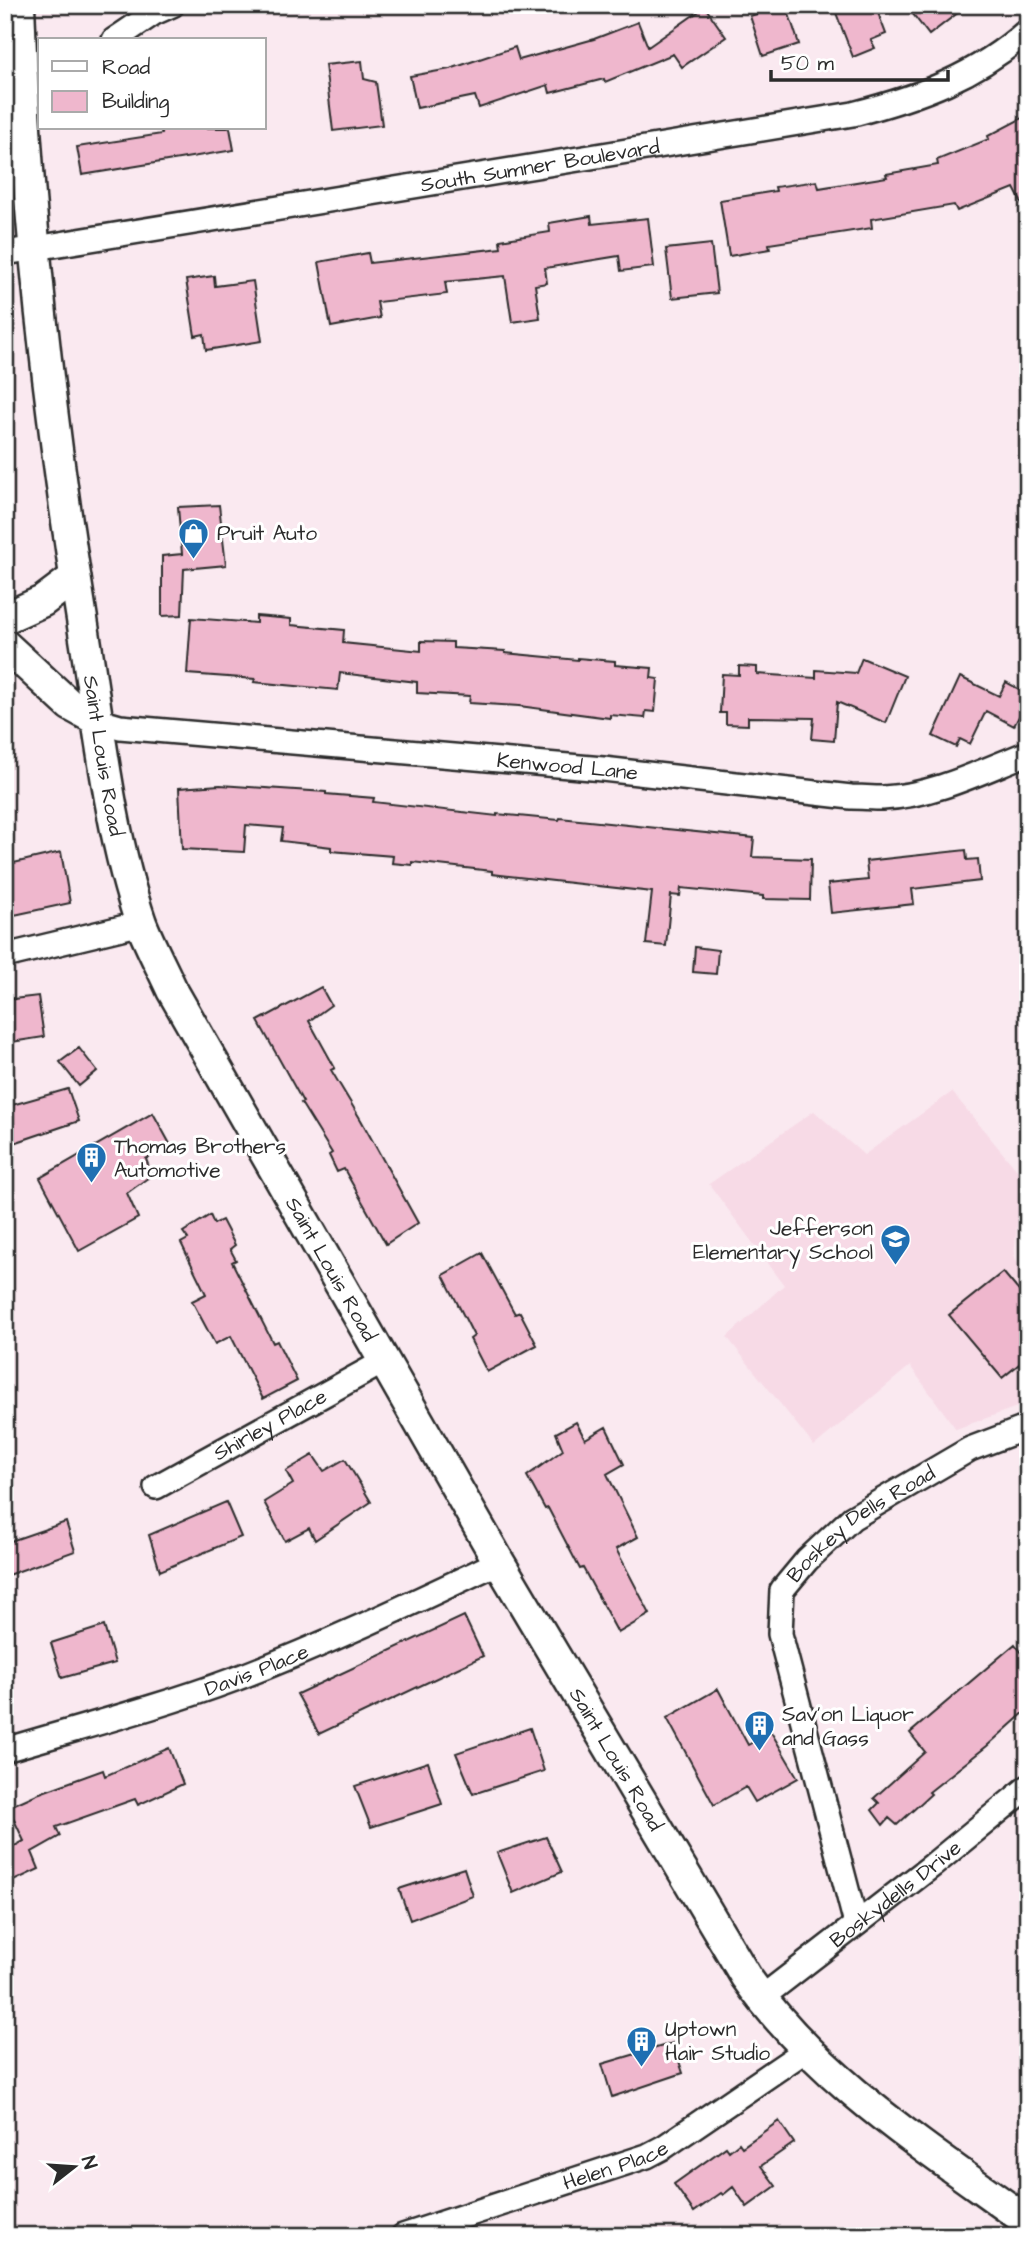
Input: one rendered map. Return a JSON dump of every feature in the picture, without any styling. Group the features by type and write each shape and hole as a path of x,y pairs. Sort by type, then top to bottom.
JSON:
{"street":[{"name":"Saint Louis Road","path":"19,5 31,105 19,251 121,846 142,923 172,990 499,1562 674,1858 761,1998 806,2050 880,2114 1028,2222"},
{"path":"117,38 154,13 172,5"},
{"name":"South Sumner Boulevard","path":"19,251 853,114 903,101 951,83 997,54 1028,30"},
{"path":"5,618 43,601 75,577"},
{"path":"5,645 70,705 99,722"},
{"name":"Kenwood Lane","path":"99,722 120,727 603,769 884,798 911,794 960,780 1028,753"},
{"path":"5,956 142,923"},
{"name":"Shirley Place","path":"156,1488 383,1362"},
{"name":"Boskey Dells Road","path":"856,1924 780,1634 782,1590 807,1560 852,1518 970,1449 1028,1427"},
{"name":"Davis Place","path":"5,1750 190,1695 236,1678 368,1624 499,1562"},
{"name":"Boskydells Drive","path":"761,1998 1028,1787"},
{"name":"Helen Place","path":"403,2236 647,2156 806,2050"}],"shaded area":[{"name":"Jefferson Elementary School","path":"952,1092 1021,1175 1014,1258 1028,1277 1028,1403 956,1429 910,1366 814,1446 727,1337 784,1285 709,1184 814,1111 864,1155"}],"building":[{"path":"786,5 799,44 763,56 750,16"},
{"path":"833,5 875,5 886,34 871,40 875,48 853,57"},
{"path":"906,5 968,5 929,35"},
{"path":"705,7 726,37 682,67 673,54 605,82 604,79 550,93 548,85 479,108 475,96 417,108 410,76 450,69 515,47 519,60 594,39 638,22 648,47"},
{"path":"362,61 364,79 376,82 382,125 333,131 325,65"},
{"path":"1028,115 1028,215 1014,188 957,211 954,205 871,219 872,228 769,244 770,249 729,256 720,200 776,191 775,187 817,181 819,188 887,177 886,174 938,165 937,160 989,139 988,136"},
{"path":"161,130 230,130 234,150 82,175 77,147 162,134"},
{"path":"591,216 592,224 648,218 654,267 621,271 619,256 545,268 547,283 535,285 540,318 512,322 505,276 445,282 447,294 377,302 380,318 331,327 319,262 368,253 370,263 501,248 500,240 550,232 549,223"},
{"path":"711,244 717,293 672,298 666,249"},
{"path":"214,276 215,286 253,281 262,341 206,350 204,334 195,336 186,280"},
{"name":"Pruit Auto","path":"219,505 226,565 184,569 182,615 162,616 162,556 182,554 178,507"},
{"path":"256,616 291,619 291,625 344,630 343,643 421,651 421,641 453,642 453,648 615,661 615,665 652,668 651,678 658,679 655,712 646,711 645,718 610,715 610,718 519,706 469,703 470,696 417,693 417,682 340,673 338,690 254,682 255,679 187,674 191,618 256,623"},
{"path":"862,658 905,676 886,723 837,702 834,741 812,739 814,718 748,717 748,725 726,724 726,713 720,713 722,674 739,675 739,666 757,667 757,674 816,678 816,670 856,673"},
{"path":"960,677 999,696 1006,682 1028,694 1014,726 986,711 970,744 960,739 956,747 933,736"},
{"path":"220,785 326,792 374,798 373,802 497,816 560,818 754,838 752,857 811,859 810,900 763,899 763,896 681,888 680,896 671,895 666,946 646,944 652,892 412,862 412,865 392,863 393,856 331,851 331,847 281,841 283,828 246,825 244,852 182,849 179,788"},
{"path":"966,850 967,860 978,859 980,881 912,889 914,904 831,913 828,884 868,880 866,861"},
{"path":"61,852 70,903 5,917 5,865"},
{"path":"695,947 718,950 716,974 693,972"},
{"path":"321,987 331,1005 309,1021 335,1068 331,1070 418,1223 386,1244 344,1169 337,1172 329,1155 332,1153 301,1103 303,1102 258,1021"},
{"path":"38,996 44,1037 5,1043 5,1000"},
{"path":"79,1048 97,1071 79,1086 60,1062"},
{"path":"68,1089 79,1121 5,1146 5,1107"},
{"name":"Thomas Brothers Automotive","path":"153,1113 170,1144 146,1159 152,1175 127,1193 138,1218 79,1251 40,1178"},
{"path":"210,1215 214,1224 222,1220 235,1245 230,1249 236,1260 232,1262 273,1343 277,1341 297,1381 263,1399 231,1336 215,1344 192,1301 206,1294 181,1243 188,1239 183,1232"},
{"path":"482,1253 515,1314 520,1312 537,1345 487,1372 470,1339 474,1336 443,1275"},
{"path":"1003,1272 1028,1302 1028,1357 1002,1378 949,1315"},
{"path":"576,1422 585,1439 606,1427 624,1464 607,1474 638,1537 616,1549 650,1614 618,1633 583,1568 580,1569 548,1508 545,1509 527,1476 563,1450 556,1433"},
{"path":"313,1455 324,1471 345,1459 371,1502 315,1540 309,1528 285,1541 264,1502 293,1484 286,1471"},
{"path":"226,1502 241,1537 160,1571 149,1535"},
{"path":"66,1522 75,1551 5,1576 5,1543"},
{"path":"464,1616 483,1656 319,1734 297,1694"},
{"path":"104,1626 115,1663 62,1678 51,1643"},
{"path":"1015,1644 1028,1661 1028,1709 929,1792 931,1794 897,1825 889,1818 883,1825 872,1810 879,1803 874,1798 925,1752 910,1733"},
{"path":"718,1689 748,1745 771,1732 798,1778 755,1802 746,1787 714,1805 667,1718"},
{"path":"530,1728 544,1771 473,1794 456,1753"},
{"path":"169,1748 183,1784 138,1805 135,1799 56,1827 60,1836 32,1852 39,1869 5,1885 5,1851 24,1841 8,1807 103,1770 105,1776"},
{"path":"428,1762 442,1804 371,1827 355,1786"},
{"path":"546,1837 562,1872 513,1893 497,1853"},
{"path":"464,1868 473,1896 410,1920 399,1889"},
{"name":"Uptown Hair Studio","path":"673,2043 683,2073 612,2097 602,2064"},
{"path":"779,2121 794,2143 761,2166 776,2186 747,2207 733,2187 694,2212 674,2184 726,2147 729,2151 739,2143 742,2147"}],"place":[{"name":"Pruit Auto","path":"194,560"},
{"name":"Thomas Brothers Automotive","path":"91,1185"},
{"name":"Jefferson Elementary School","path":"896,1267"},
{"name":"Sav'on Liquor and Gass","path":"759,1753"},
{"name":"Uptown Hair Studio","path":"642,2068"}]}
